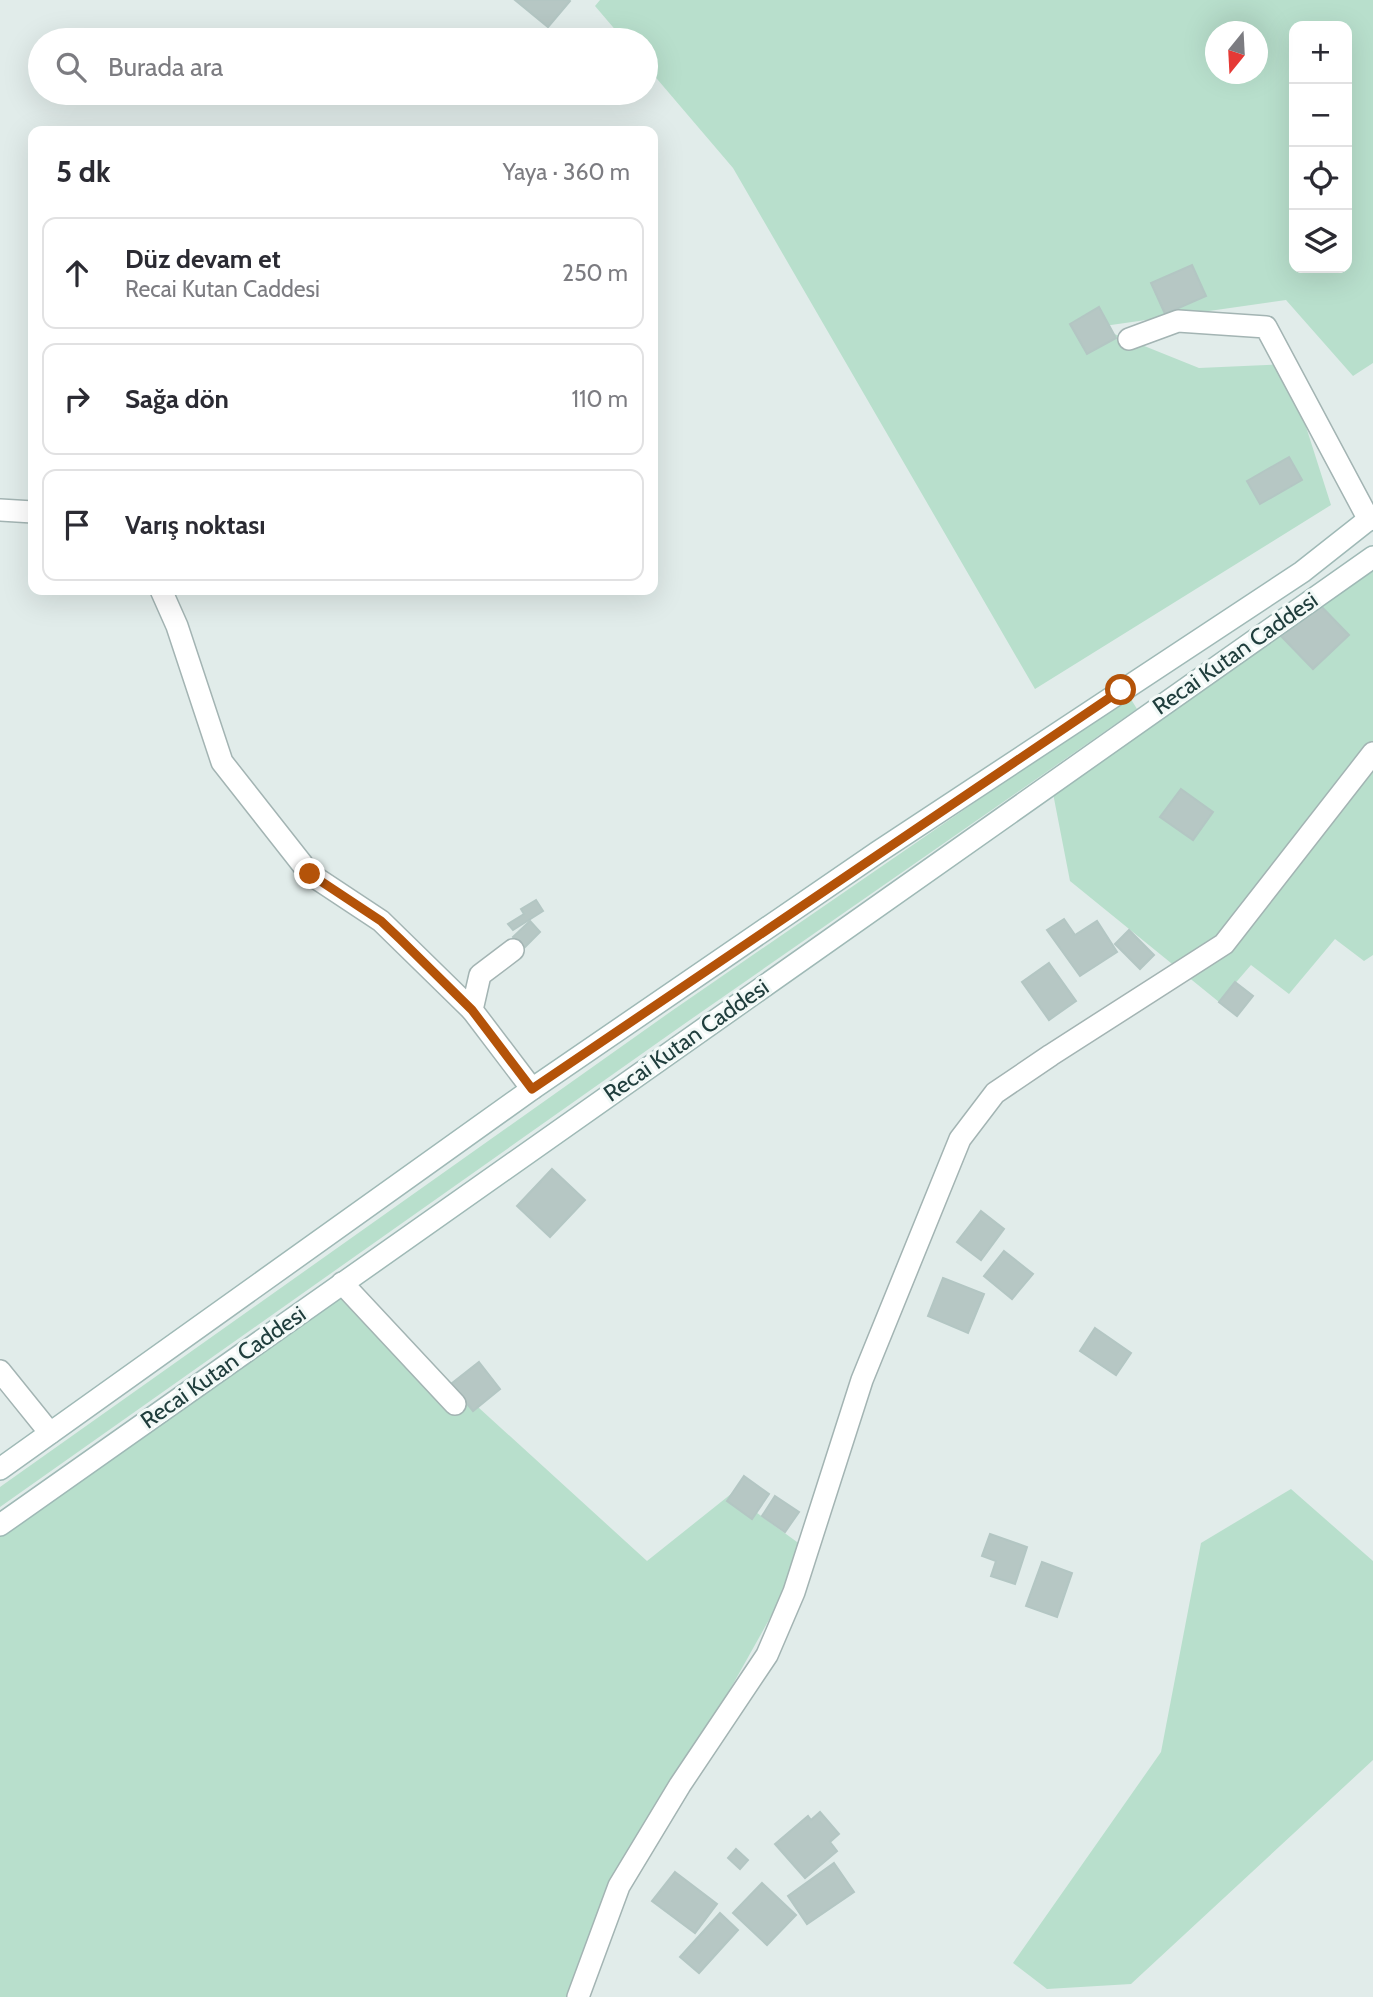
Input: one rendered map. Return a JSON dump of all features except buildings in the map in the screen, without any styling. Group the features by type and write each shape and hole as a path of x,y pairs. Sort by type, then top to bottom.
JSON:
{"main road":[{"path":"1129,339 1178,321 1266,327 1371,518"},
{"path":"0,510 28,512"},
{"name":"Recai Kutan Caddesi","path":"0,1469 532,1089 913,830 1301,572 1371,518"},
{"name":"Recai Kutan Caddesi","path":"0,1525 1373,557"},
{"path":"163,595 177,626 222,762 310,874 381,921 472,1010 532,1089"},
{"path":"578,1997 619,1886 680,1785 768,1655 794,1592 862,1380 960,1139 995,1093 1224,944 1373,753"},
{"path":"472,1010 480,975 513,950"},
{"path":"342,1283 456,1404"},
{"path":"0,1371 50,1433"}],"green space":[{"path":"600,0 1373,0 1373,363 1353,376 1286,300 1097,327 1199,368 1286,364 1331,505 1035,689 733,168 658,80 658,28 614,28 595,6"},
{"path":"1373,550 1373,955 1364,961 1335,939 1289,994 1251,965 1219,1002 1070,881 1051,783"},
{"path":"1129,696 1137,709 687,1022 0,1507 0,1487 673,1010"},
{"path":"342,1283 647,1561 731,1494 808,1550 648,1836 576,1997 0,1997 0,1524"},
{"path":"1291,1489 1373,1561 1373,1760 1131,1984 1047,1989 1013,1963 1161,1752 1201,1543"}],"route":[{"path":"310,874 381,921 400,939 472,1010 532,1089 878,852 1121,690"}]}
